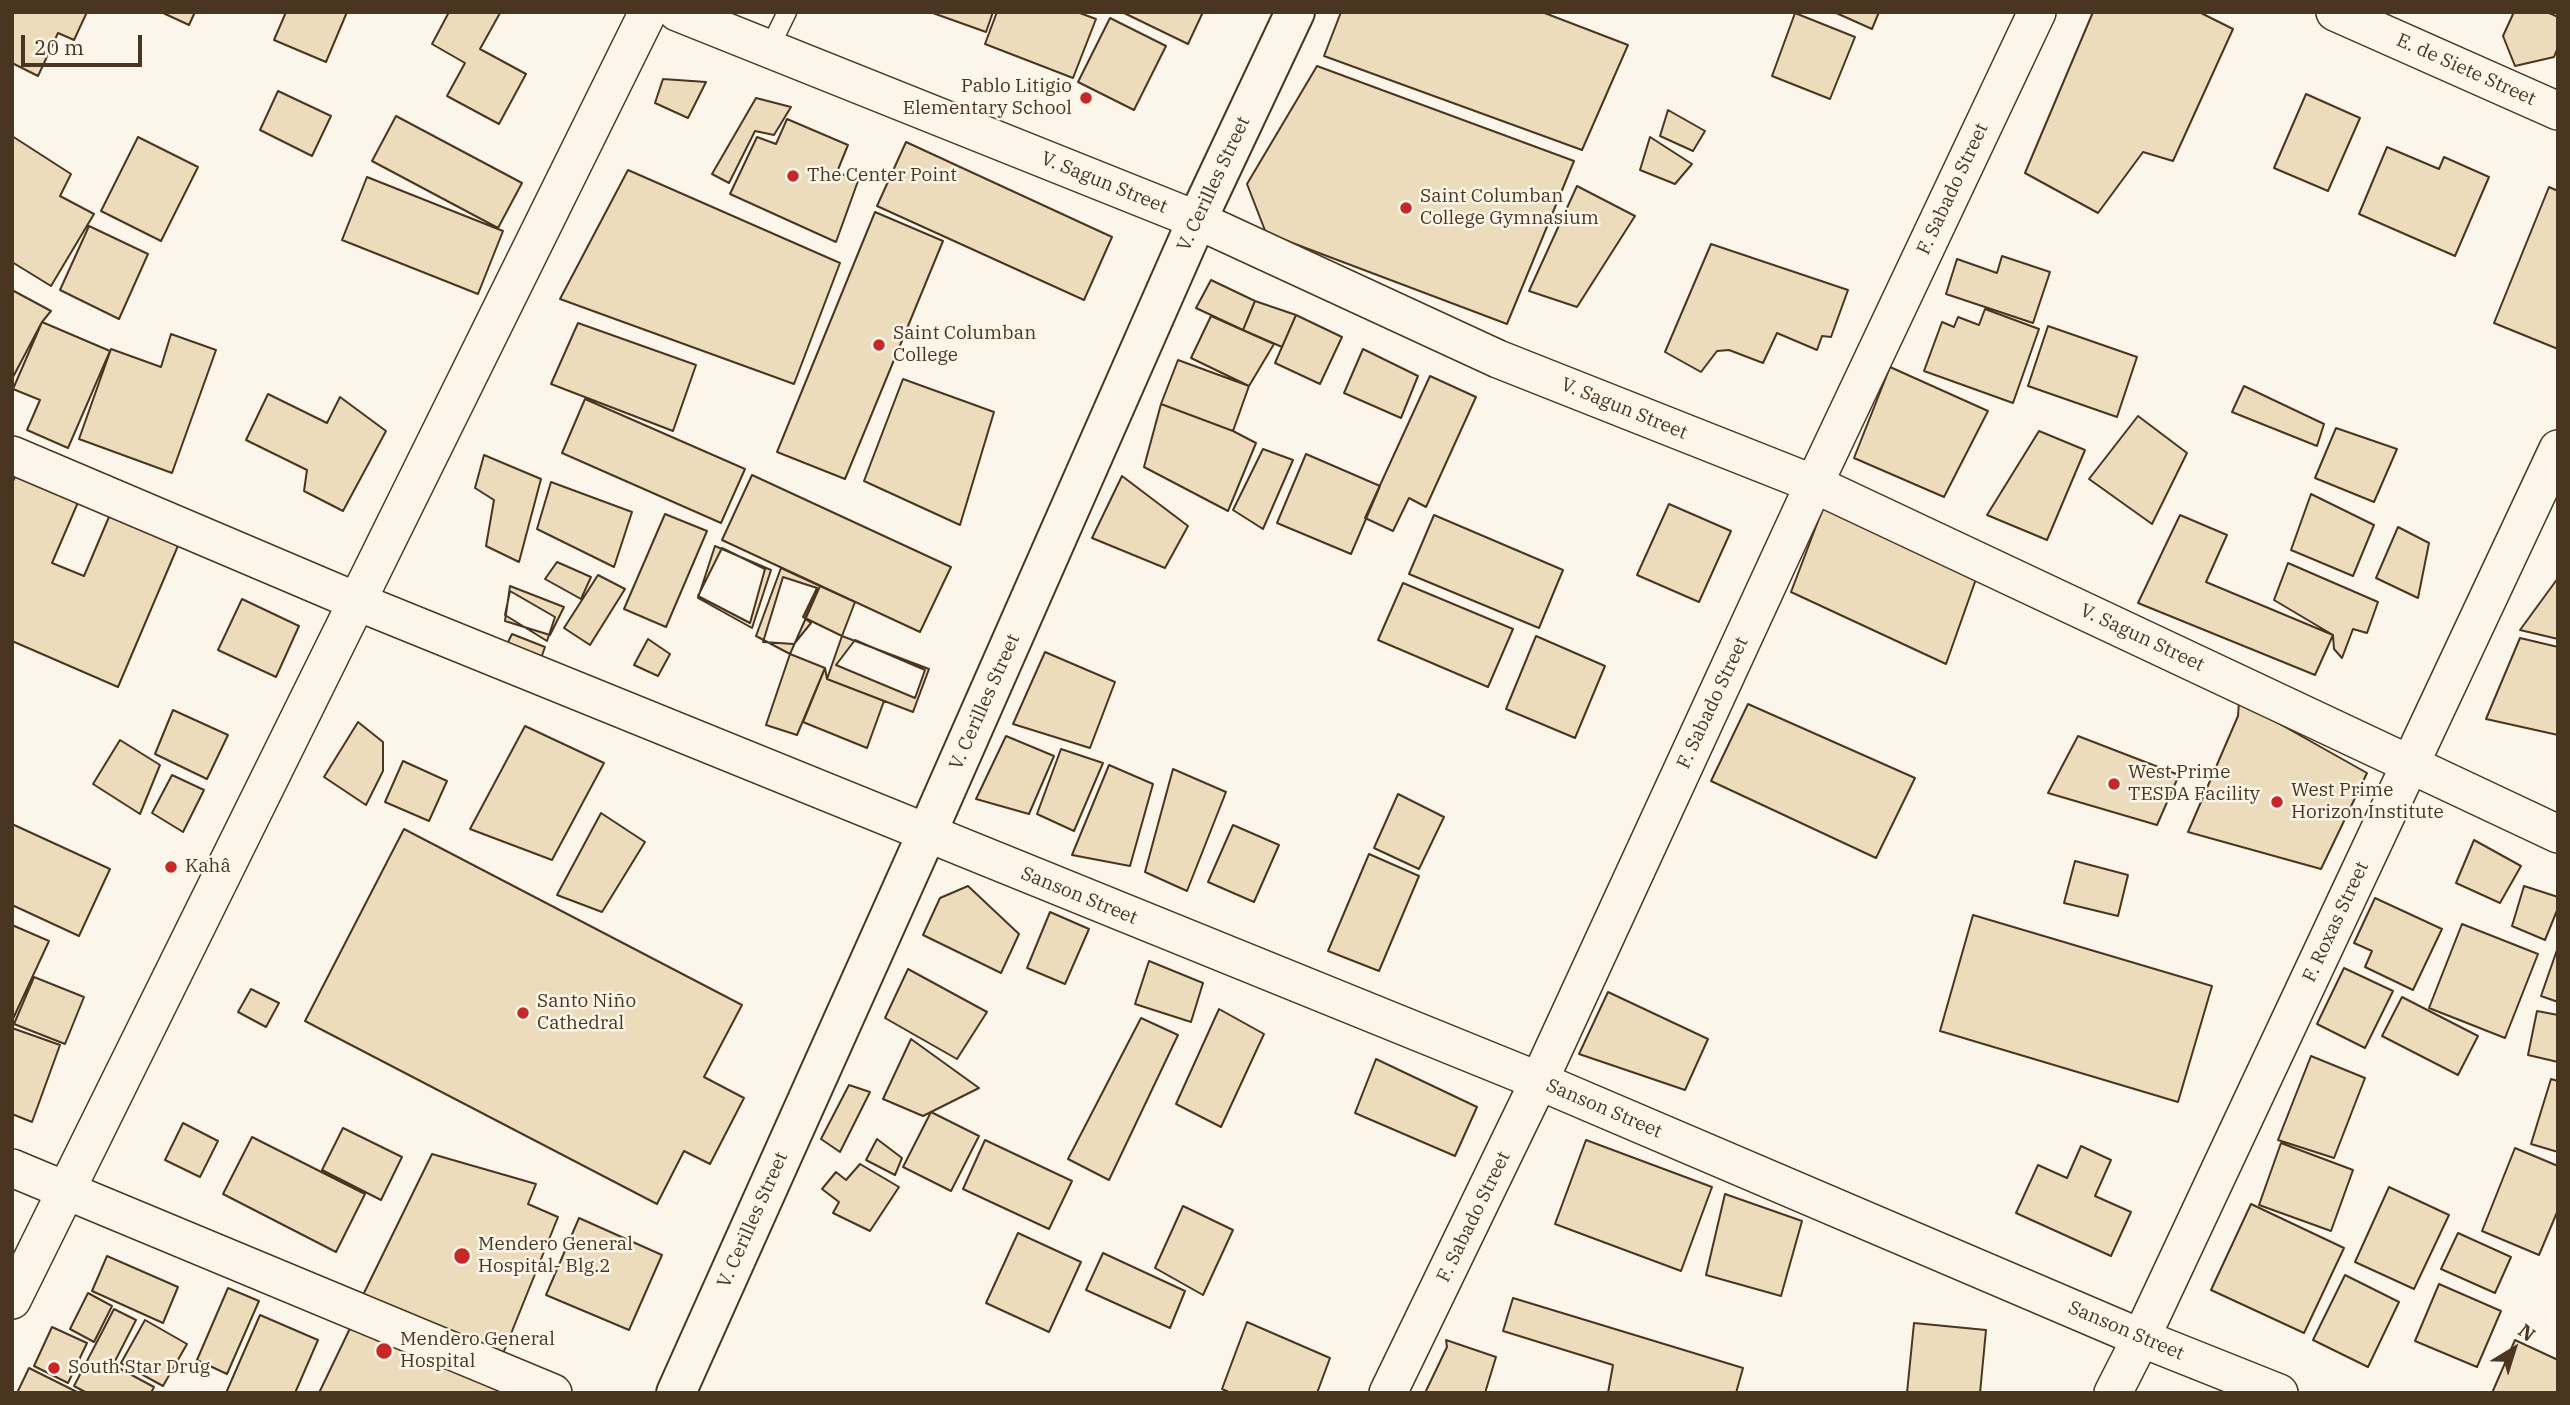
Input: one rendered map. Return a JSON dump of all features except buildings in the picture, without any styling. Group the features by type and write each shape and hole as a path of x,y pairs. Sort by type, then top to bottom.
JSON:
{"street":[{"path":"12,1300 648,12"},
{"name":"V. Sagun Street","path":"677,12 1197,220 1498,359 1814,484 2558,834"},
{"name":"V. Cerilles Street","path":"676,1393 1197,220 1295,12"},
{"name":"F. Sabado Street","path":"1388,1393 1539,1082 1814,484 2037,12"},
{"name":"E. de Siete Street","path":"2335,12 2558,111"},
{"name":"F. Roxas Street","path":"2113,1393 2558,449"},
{"name":"Sanson Street","path":"12,455 358,603 1539,1082 2141,1338 2279,1393"},
{"path":"12,1168 553,1393"}],"lane":[{"path":"769,50 787,12"}],"place":[{"name":"Pablo Litigio Elementary School","path":"1086,98"},
{"name":"The Center Point","path":"793,176"},
{"name":"Saint Columban College Gymnasium","path":"1406,208"},
{"name":"Saint Columban College","path":"879,345"},
{"name":"West Prime TESDA Facility","path":"2114,784"},
{"name":"West Prime Horizon Institute","path":"2277,802"},
{"name":"Kahâ","path":"171,867"},
{"name":"Santo Niño Cathedral","path":"523,1013"},
{"name":"Mendero General Hospital- Blg.2","path":"462,1256"},
{"name":"Mendero General Hospital","path":"384,1351"},
{"name":"South Star Drug","path":"54,1368"}]}
